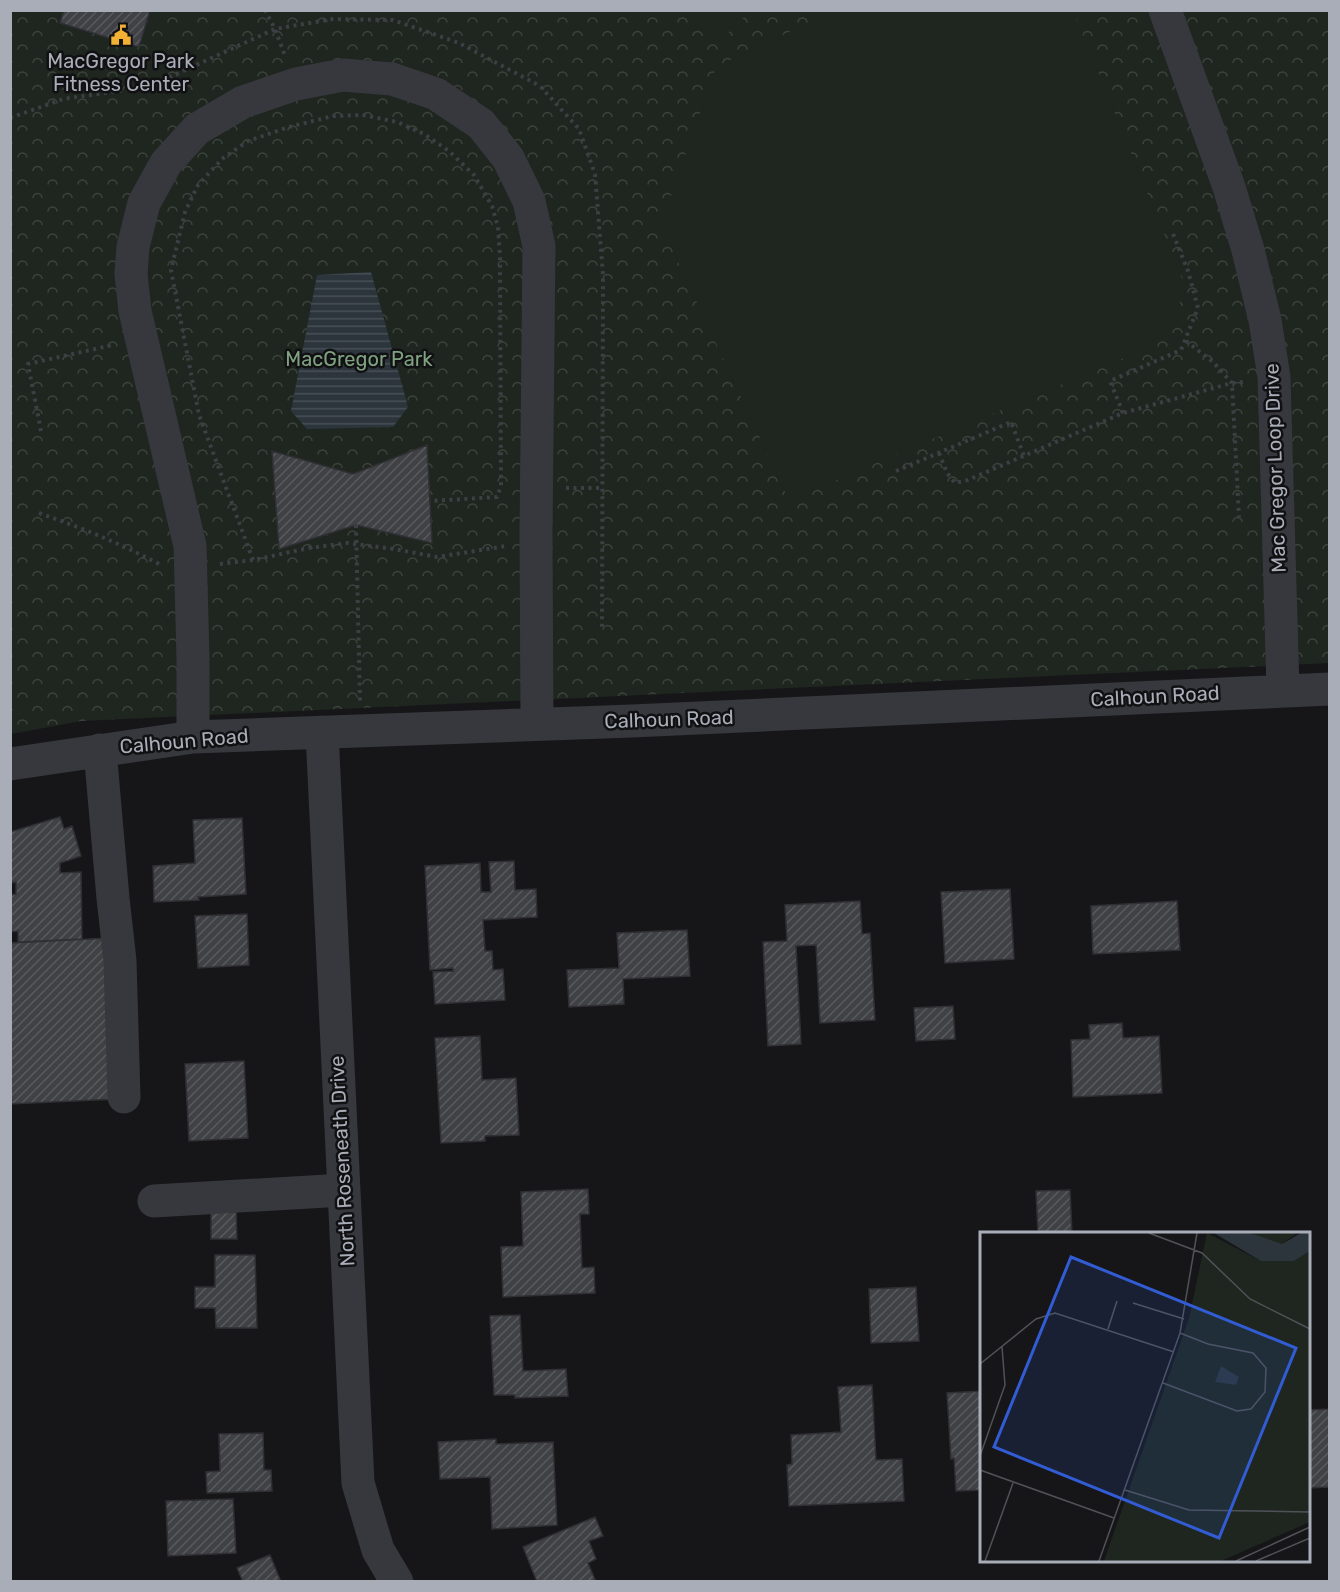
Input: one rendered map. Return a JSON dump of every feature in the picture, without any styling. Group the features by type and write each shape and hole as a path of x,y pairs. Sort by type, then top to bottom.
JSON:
{"street":[{"name":"Mac Gregor Loop Drive","path":"1165,10 1229,187 1248,250 1265,320 1274,377 1283,690"},
{"path":"193,737 190,546 135,311 131,274 133,247 144,203 166,163 197,129 243,102 296,84 343,75 392,80 436,94 481,124 508,158 529,201 539,246 537,724"},
{"name":"Calhoun Road","path":"10,764 193,737 644,720 1329,689"},
{"name":"North Roseneath Drive","path":"322,732 358,1483 378,1550 397,1581"},
{"path":"100,750 112,898 120,961 124,1097"},
{"path":"154,1201 344,1190"}],"path":[{"path":"10,118 63,99 125,90 170,77 275,29 333,19 393,20 459,43 540,86 579,129 595,174 603,275 602,628"},
{"path":"253,560 199,415 171,270 185,212 198,185 222,159 248,141 289,127 333,116 363,115 397,122 424,134 449,151 474,175 492,206 498,227 500,256 501,486 497,497 430,501"},
{"path":"1123,413 1110,381 1181,350 1198,308 1188,271 1173,234"},
{"path":"41,431 28,364 141,337"},
{"path":"1185,340 1213,362 1232,383 1239,517"},
{"path":"939,453 947,473 955,483 968,480 1123,413 1232,383 1274,377"},
{"path":"896,471 1011,422 1024,456"},
{"path":"558,488 603,488"},
{"path":"39,513 122,544 160,564 190,569 348,543 437,556 536,545"},
{"path":"356,525 361,730"}],"green space":[{"name":"MacGregor Park","path":"11,11 1329,11 1329,663 81,721 11,734"},
{"path":"700,11 750,11 721,40 696,15"},
{"path":"833,11 1073,11 1183,281 1176,325 1133,354 789,500 661,225 716,67"}],"shaded area":[{"path":"371,272 408,407 393,427 307,429 291,411 317,275"}],"building":[{"name":"MacGregor Park Fitness Center","path":"64,10 150,10 139,47 60,23"},
{"path":"427,445 432,543 356,525 279,549 272,451 353,474"},
{"path":"60,817 64,829 72,826 81,856 60,863 60,873 81,872 82,939 18,942 18,931 10,932 10,895 16,894 16,882 10,883 10,832"},
{"path":"242,818 246,894 198,897 199,900 154,902 153,866 195,863 193,820"},
{"path":"514,861 515,890 536,889 537,917 483,920 485,951 492,951 493,970 503,969 505,1000 435,1004 433,972 453,971 453,968 430,970 425,866 480,863 481,892 491,892 489,862"},
{"path":"1010,889 1014,959 945,963 941,892"},
{"path":"860,901 862,934 870,933 875,1020 820,1023 816,945 796,946 801,1044 768,1046 763,942 787,941 785,905"},
{"path":"1177,901 1180,950 1093,954 1091,906"},
{"path":"247,914 249,965 198,968 195,916"},
{"path":"687,930 690,976 623,979 624,1004 569,1007 567,970 619,968 617,933"},
{"path":"110,938 117,1099 10,1104 10,943"},
{"path":"953,1006 955,1039 916,1041 914,1008"},
{"path":"1122,1023 1123,1038 1159,1036 1162,1093 1073,1097 1071,1040 1090,1039 1089,1025"},
{"path":"480,1036 482,1080 516,1078 519,1135 485,1136 485,1141 441,1143 435,1038"},
{"path":"244,1061 248,1138 189,1141 185,1064"},
{"path":"588,1189 589,1214 580,1214 582,1268 594,1267 595,1293 503,1297 501,1247 523,1246 521,1192"},
{"path":"1070,1190 1072,1232 1038,1232 1036,1191"},
{"path":"211,1209 236,1209 237,1239 211,1239"},
{"path":"215,1255 255,1255 257,1328 216,1328 215,1308 195,1308 195,1287 215,1287"},
{"path":"916,1287 919,1341 871,1343 869,1289"},
{"path":"520,1315 523,1371 566,1369 568,1396 515,1398 515,1395 494,1395 490,1316"},
{"path":"872,1385 876,1460 902,1459 904,1501 789,1506 787,1465 792,1464 791,1435 841,1432 838,1387"},
{"path":"980,1391 980,1490 956,1491 954,1458 951,1459 947,1393"},
{"path":"1330,1409 1330,1487 1310,1488 1310,1410"},
{"path":"263,1433 264,1470 271,1470 272,1491 207,1493 206,1472 220,1471 219,1434"},
{"path":"496,1439 496,1444 553,1442 557,1525 492,1529 490,1477 440,1479 438,1442"},
{"path":"233,1499 236,1553 168,1556 166,1501"},
{"path":"595,1517 603,1536 589,1541 596,1559 588,1563 596,1582 537,1582 523,1547"},
{"path":"270,1555 281,1582 243,1582 237,1568"}],"place":[{"name":"MacGregor Park Fitness Center","path":"121,35"}]}
